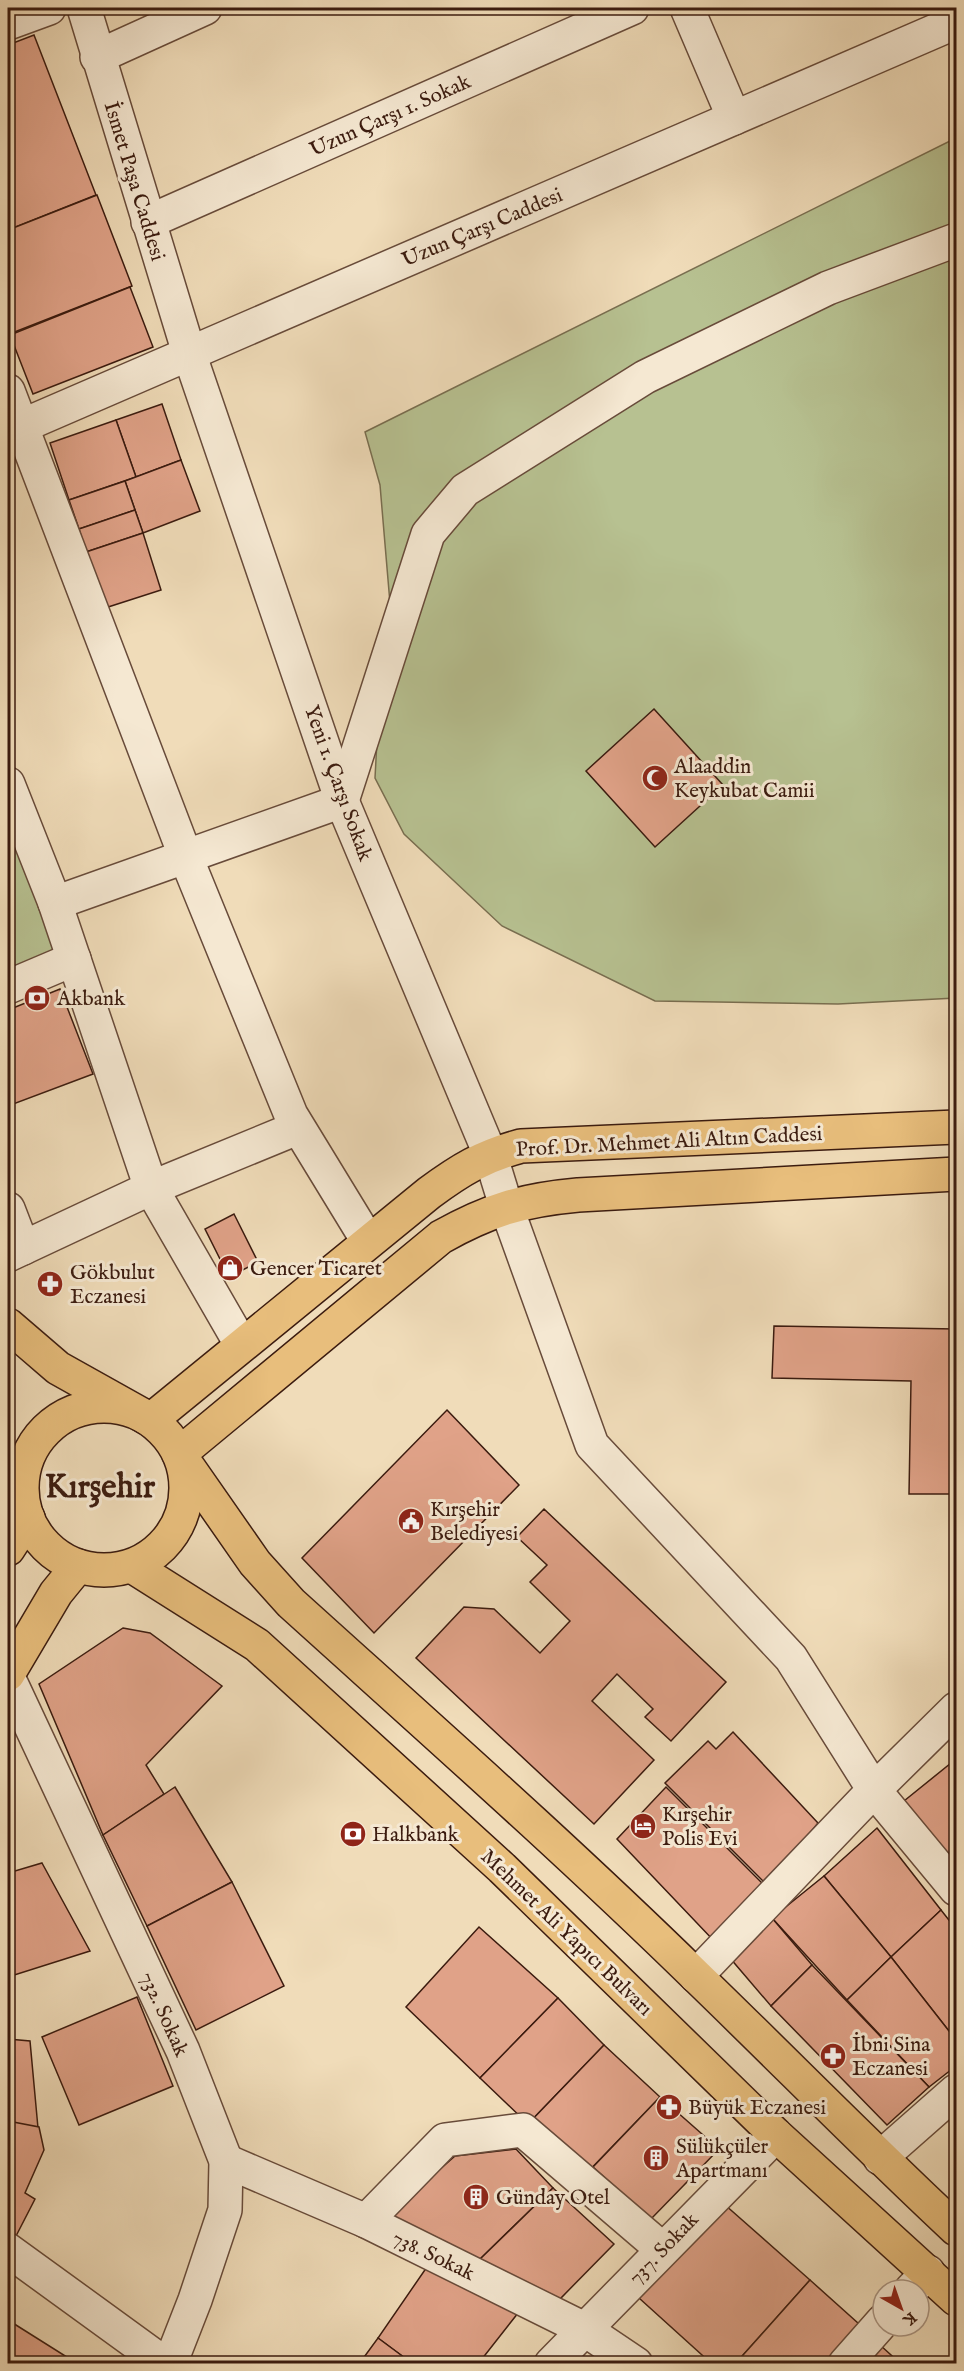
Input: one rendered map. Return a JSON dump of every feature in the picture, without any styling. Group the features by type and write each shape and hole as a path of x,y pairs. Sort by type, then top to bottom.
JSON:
{"main road":[{"name":"Prof. Dr. Mehmet Ali Altın Caddesi","path":"151,1420 241,1344 429,1193 465,1167 490,1154 521,1146 957,1127"},
{"path":"179,1454 441,1237 479,1216 506,1206 558,1197 957,1174"},
{"path":"8,1325 58,1368 151,1420 168,1436 255,1563 291,1603 564,1851 696,1976 880,2158 957,2229"},
{"path":"8,1549 28,1518 22,1493 25,1467 36,1443 54,1424 76,1412 102,1406 128,1409 151,1420"},
{"path":"8,1478 40,1539 57,1556 78,1566 105,1570 132,1566 155,1553 174,1532 184,1507 186,1480 179,1454"},
{"path":"8,1676 56,1593 78,1566"},
{"name":"Mehmet Ali Yapıcı Bulvarı","path":"132,1566 257,1645 502,1868 776,2135 916,2278"},
{"name":"Mehmet Ali Yapıcı Bulvarı","path":"931,2287 957,2299"}],"street":[{"path":"8,23 49,8"},
{"name":"İsmet Paşa Caddesi","path":"84,8 97,57 189,353"},
{"path":"97,57 205,8"},
{"name":"Uzun Çarşı 1. Sokak","path":"148,222 632,8"},
{"path":"687,8 734,118"},
{"name":"Uzun Çarşı Caddesi","path":"14,429 734,118 948,18"},
{"path":"55,903 342,801 428,534 465,490 645,377 828,288 957,240"},
{"name":"Yeni 1. Çarşı Sokak","path":"189,353 342,801 490,1154 506,1206 592,1445 791,1658 874,1790 957,1889"},
{"path":"8,392 14,429 297,1128 368,1241"},
{"path":"8,784 15,829 55,903 152,1188 241,1344"},
{"path":"8,987 74,959"},
{"path":"8,1209 15,1251 152,1188 297,1128"},
{"name":"732. Sokak","path":"8,1676 183,2051 226,2161 225,2211 195,2300 167,2364"},
{"path":"696,1976 874,1790 957,1709"},
{"path":"880,2158 957,2091"},
{"path":"366,2221 445,2140 523,2130 662,2249"},
{"name":"737. Sokak","path":"551,2364 776,2135"},
{"name":"738. Sokak","path":"226,2161 366,2221 584,2329 636,2364"},
{"path":"8,2250 167,2364"},
{"path":"844,2364 871,2334"}],"green space":[{"path":"956,138 956,998 838,1004 655,1001 502,926 404,834 375,778 378,722 391,615 380,485 365,432"},
{"path":"23,826 74,959 8,987 8,832"}],"building":[{"path":"34,35 96,195 8,230 8,45"},
{"path":"97,195 132,286 12,333 8,322 8,230"},
{"path":"130,287 153,347 33,394 10,335"},
{"path":"162,404 181,460 136,477 116,420"},
{"path":"116,420 136,477 69,500 50,443"},
{"path":"181,460 200,511 143,533 125,481"},
{"path":"125,481 135,510 79,529 69,500"},
{"path":"135,510 143,533 86,552 79,529"},
{"path":"143,533 161,590 105,608 86,552"},
{"name":"Alaaddin Keykubat Camii","path":"654,709 723,785 655,847 586,771"},
{"path":"60,989 93,1074 8,1106 8,1010"},
{"path":"234,1214 258,1262 229,1277 205,1229"},
{"path":"774,1326 956,1329 956,1494 909,1494 911,1381 772,1378"},
{"name":"Kırşehir Belediyesi","path":"447,1410 519,1485 374,1633 302,1558"},
{"path":"544,1509 726,1682 671,1741 645,1717 653,1709 617,1674 592,1701 654,1760 594,1824 416,1658 464,1607 494,1609 540,1653 570,1621 530,1582 547,1565 517,1537"},
{"path":"123,1628 150,1633 222,1686 146,1765 164,1794 103,1835 39,1684"},
{"path":"733,1732 818,1823 768,1886 665,1783 708,1741 716,1749"},
{"path":"956,1759 956,1873 899,1805"},
{"path":"175,1787 232,1882 147,1926 103,1835"},
{"path":"666,1787 769,1890 715,1942 617,1839"},
{"path":"877,1828 941,1910 891,1957 824,1876"},
{"path":"42,1863 90,1951 8,1977 8,1873"},
{"path":"824,1876 891,1957 847,2000 772,1918"},
{"path":"232,1882 284,1986 196,2030 147,1926"},
{"path":"941,1910 956,1929 956,2040 891,1957"},
{"path":"772,1918 812,1965 771,2006 730,1958"},
{"path":"479,1927 558,1998 480,2078 406,2007"},
{"path":"891,1957 956,2040 956,2066 929,2087 847,2000"},
{"path":"812,1965 929,2087 887,2125 771,2006"},
{"path":"137,1997 173,2086 79,2125 42,2037"},
{"path":"558,1998 604,2045 528,2124 480,2078"},
{"path":"8,2039 30,2041 38,2128 8,2122"},
{"path":"604,2045 660,2097 583,2177 528,2124"},
{"name":"Sülükçüler Apartmanı","path":"660,2097 719,2149 651,2219 593,2167"},
{"path":"8,2121 39,2127 44,2150 25,2193 35,2199 15,2238 8,2233"},
{"name":"Günday Otel","path":"516,2149 553,2188 476,2263 393,2218 398,2206 455,2156"},
{"path":"553,2188 614,2244 559,2300 476,2263"},
{"path":"724,2204 810,2280 735,2364 712,2364 639,2298"},
{"path":"429,2264 522,2308 478,2364 413,2364 378,2338"},
{"path":"810,2280 868,2332 839,2364 735,2364"},
{"path":"8,2320 78,2364 8,2364"},
{"path":"378,2338 413,2364 359,2364"},
{"path":"880,2345 901,2364 863,2364"}],"place":[{"name":"Alaaddin Keykubat Camii","path":"655,778"},
{"name":"Akbank","path":"37,998"},
{"name":"Gencer Ticaret","path":"230,1268"},
{"name":"Gökbulut Eczanesi","path":"50,1284"},
{"name":"Kırşehir Belediyesi","path":"411,1521"},
{"name":"Kırşehir Polis Evi","path":"643,1826"},
{"name":"Halkbank","path":"353,1834"},
{"name":"İbni Sina Eczanesi","path":"833,2056"},
{"name":"Büyük Eczanesi","path":"669,2107"},
{"name":"Sülükçüler Apartmanı","path":"656,2158"},
{"name":"Günday Otel","path":"476,2197"}],"district":[{"name":"Kırşehir","path":"100,1485"}]}
